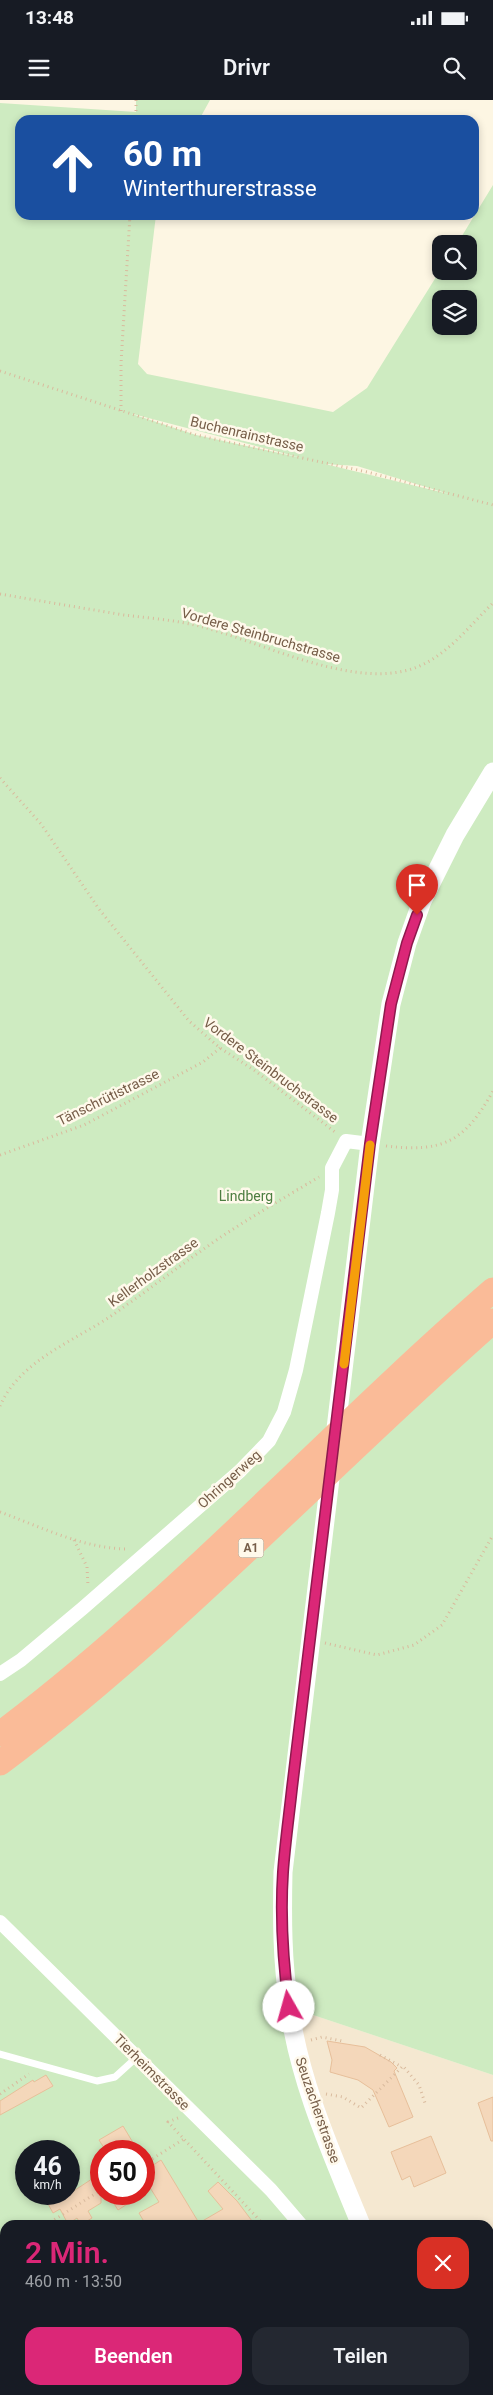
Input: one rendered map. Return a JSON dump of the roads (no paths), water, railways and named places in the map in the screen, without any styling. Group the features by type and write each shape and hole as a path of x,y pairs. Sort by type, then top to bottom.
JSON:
{"highway":[{"name":"A1","path":"4,1731 85,1666 150,1610 493,1290"},
{"name":"A1","path":"0,1763 67,1711 166,1627 493,1321"}],"main road":[{"name":"Seuzacherstrasse","path":"359,2220 320,2123 297,2048 289,2007 284,1961 283,1872 370,1144 391,1004 407,943 422,902 440,862 493,772"}],"street":[{"name":"Ohringerweg","path":"0,1674 21,1660 83,1608 256,1456 276,1429 284,1412 296,1370 329,1206 332,1168 346,1141 370,1144"},
{"name":"Tierheimstrasse","path":"0,1922 271,2190 297,2220"}],"lane":[{"path":"0,2054 92,2080 106,2081 115,2077 137,2057"}],"park label":[{"name":"Lindberg","path":"246,1196"}]}
